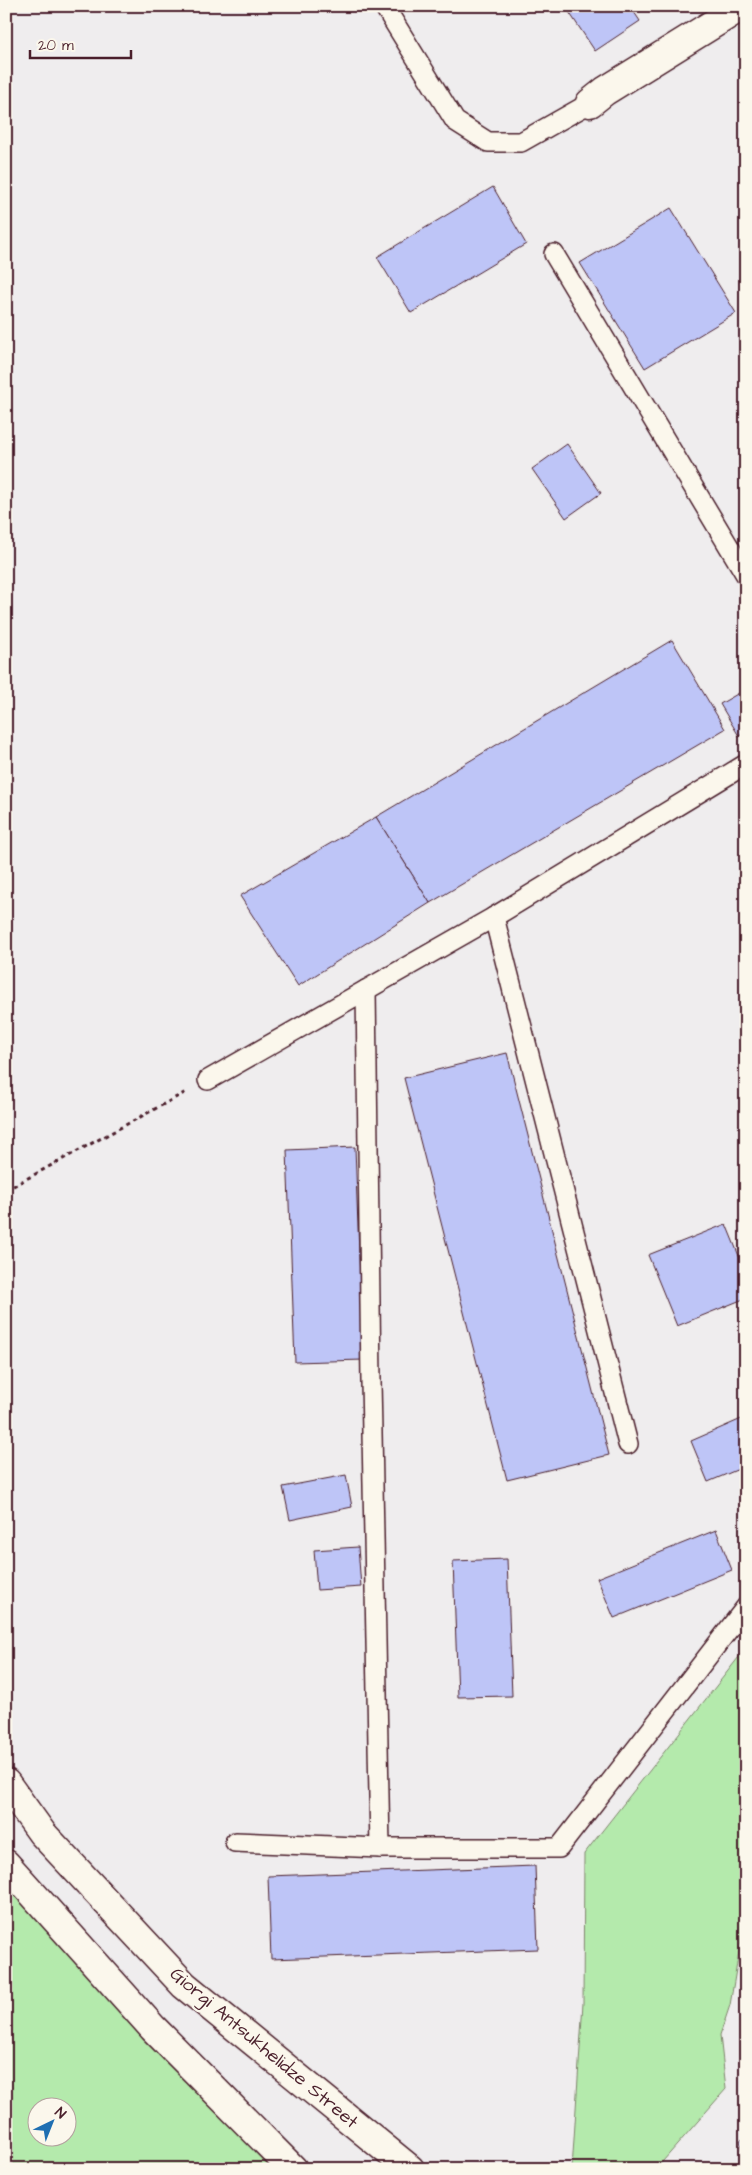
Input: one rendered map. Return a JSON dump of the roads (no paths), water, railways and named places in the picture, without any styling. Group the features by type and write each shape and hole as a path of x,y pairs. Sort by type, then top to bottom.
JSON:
{"main road":[{"path":"590,103 605,91 742,6"},
{"name":"Giorgi Antsukhelidze Street","path":"6,1784 42,1833 184,1986 410,2169"},
{"path":"6,1864 153,2028 293,2169"}],"lane":[{"path":"384,6 455,121 488,142 521,142 590,103"},
{"path":"554,254 746,575"},
{"path":"208,1080 494,917 746,764"},
{"path":"494,917 628,1444"},
{"path":"366,990 371,1391 380,1848"},
{"path":"235,1842 380,1848 559,1848 746,1607"}]}
